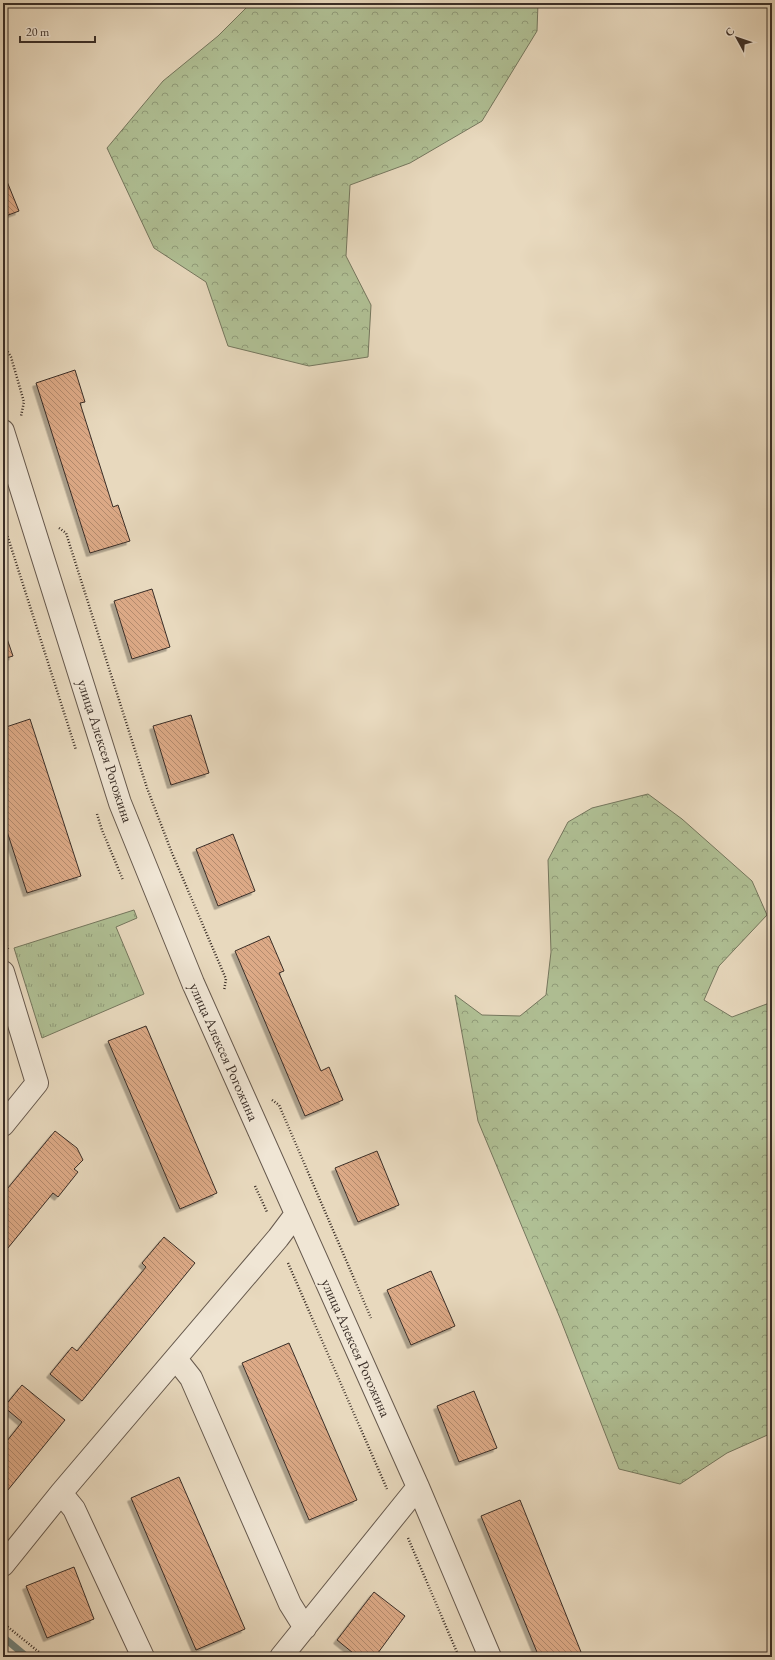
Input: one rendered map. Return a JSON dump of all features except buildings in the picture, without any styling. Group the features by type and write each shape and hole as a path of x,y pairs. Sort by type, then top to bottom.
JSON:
{"street":[{"name":"улица Алексея Рогожина","path":"3,431 120,803 193,983 418,1487 490,1657"},
{"path":"3,972 37,1083 3,1125"},
{"path":"3,1565 61,1493 278,1238 296,1214"},
{"path":"176,1359 191,1378 290,1604 305,1628"},
{"path":"283,1656 418,1487"},
{"path":"61,1493 74,1510 143,1657"}],"path":[{"path":"3,344 10,357 24,402 21,415 23,422"},
{"path":"55,525 66,533 147,788 172,853 226,979 224,992"},
{"path":"268,1097 279,1105 373,1322"},
{"path":"3,1623 45,1657"}],"green space":[{"path":"251,3 538,3 537,31 482,121 410,163 350,185 346,256 371,305 368,357 309,366 228,346 206,282 154,248 107,148 163,81 218,36"},
{"path":"648,794 682,819 752,881 767,915 719,966 704,1000 732,1017 772,1002 772,1433 727,1453 680,1484 619,1469 560,1318 478,1121 455,995 482,1015 520,1016 546,995 551,952 548,860 568,822 592,808"},
{"path":"134,910 137,918 116,927 144,994 42,1038 14,948"}],"waterway":[{"path":"3,1637 27,1657"}]}
